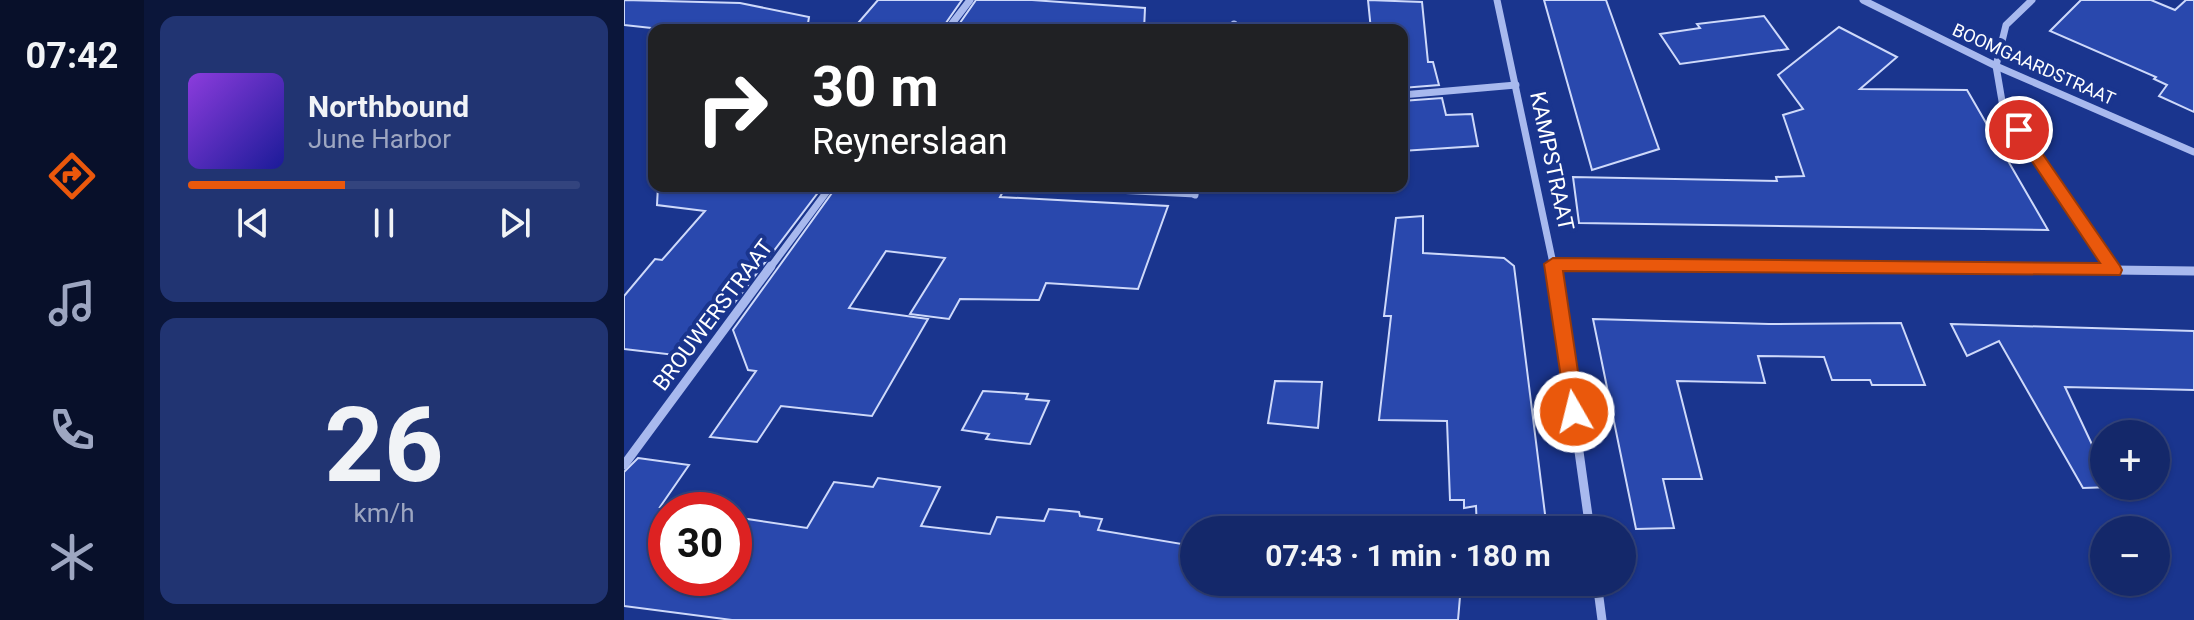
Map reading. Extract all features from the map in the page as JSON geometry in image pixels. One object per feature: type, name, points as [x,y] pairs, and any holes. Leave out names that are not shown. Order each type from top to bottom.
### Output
[{"type":"street","points":[[952,24],[970,0]]},
{"type":"street","name":"KAMPSTRAAT","points":[[1497,0],[1553,264],[1588,516]]},
{"type":"street","name":"BOOMGAARDSTRAAT","points":[[1863,0],[1996,66],[2194,152]]},
{"type":"street","points":[[2032,0],[2006,25],[1996,66],[2003,107],[2114,270]]},
{"type":"street","name":"KAMPSTRAAT","points":[[1408,94],[1516,85]]},
{"type":"street","name":"BROUWERSTRAAT","points":[[624,465],[827,192]]},
{"type":"street","points":[[1553,264],[2194,271]]},
{"type":"street","points":[[1599,596],[1602,620]]},
{"type":"building","points":[[624,0],[740,3],[809,17],[808,24],[648,24],[648,28],[624,25]]},
{"type":"building","points":[[878,0],[962,0],[945,24],[857,24]]},
{"type":"building","points":[[976,0],[1032,0],[1145,8],[1144,24],[959,24]]},
{"type":"building","points":[[1368,0],[1422,2],[1428,62],[1433,62],[1439,85],[1408,88],[1408,24],[1370,24]]},
{"type":"building","points":[[1544,0],[1606,0],[1659,149],[1592,170]]},
{"type":"building","points":[[2081,0],[2151,0],[2175,10],[2186,0],[2194,0],[2194,112],[2159,96],[2167,85],[2154,79],[2156,77],[2050,31]]},
{"type":"building","points":[[1764,16],[1788,49],[1680,64],[1660,34],[1700,28],[1697,24]]},
{"type":"building","points":[[1839,27],[1897,57],[1860,89],[1967,90],[2048,230],[1579,223],[1573,177],[1777,181],[1776,177],[1804,176],[1783,115],[1803,109],[1778,75]]},
{"type":"building","points":[[1442,98],[1446,115],[1472,114],[1478,146],[1408,151],[1408,101]]},
{"type":"building","points":[[658,192],[818,192],[726,314],[720,298],[675,355],[624,349],[624,296],[655,259],[662,260],[705,211],[657,205]]},
{"type":"building","points":[[833,192],[1003,192],[1000,197],[1168,206],[1138,289],[1046,283],[1039,300],[960,299],[949,319],[910,314],[945,258],[886,251],[849,308],[928,319],[872,416],[781,406],[757,442],[710,437],[756,371],[748,370],[733,330]]},
{"type":"building","points":[[1423,216],[1423,253],[1504,258],[1514,266],[1545,516],[1476,516],[1476,506],[1464,508],[1464,500],[1450,500],[1447,421],[1379,420],[1391,316],[1384,316],[1396,218]]},
{"type":"building","points":[[1593,319],[1769,324],[1901,323],[1925,385],[1872,385],[1870,380],[1832,380],[1824,357],[1758,356],[1765,383],[1677,381],[1702,479],[1663,479],[1674,528],[1636,529],[1636,516],[1633,516]]},
{"type":"building","points":[[1951,324],[2194,331],[2194,390],[2065,387],[2090,440],[2090,488],[2083,488],[1999,341],[1967,356]]},
{"type":"building","points":[[1275,381],[1322,382],[1318,428],[1268,423]]},
{"type":"building","points":[[983,391],[1028,394],[1026,399],[1049,401],[1030,444],[986,439],[989,434],[962,430]]},
{"type":"building","points":[[638,458],[689,465],[670,492],[648,492],[648,596],[752,596],[752,520],[807,528],[834,482],[873,487],[878,478],[940,487],[921,526],[990,534],[997,517],[1044,521],[1049,509],[1079,512],[1080,516],[1102,519],[1098,530],[1180,544],[1180,596],[1460,596],[1458,620],[732,620],[624,606],[624,472]]},
{"type":"route","points":[[1574,412],[1553,264],[2114,270],[2019,130]]}]
